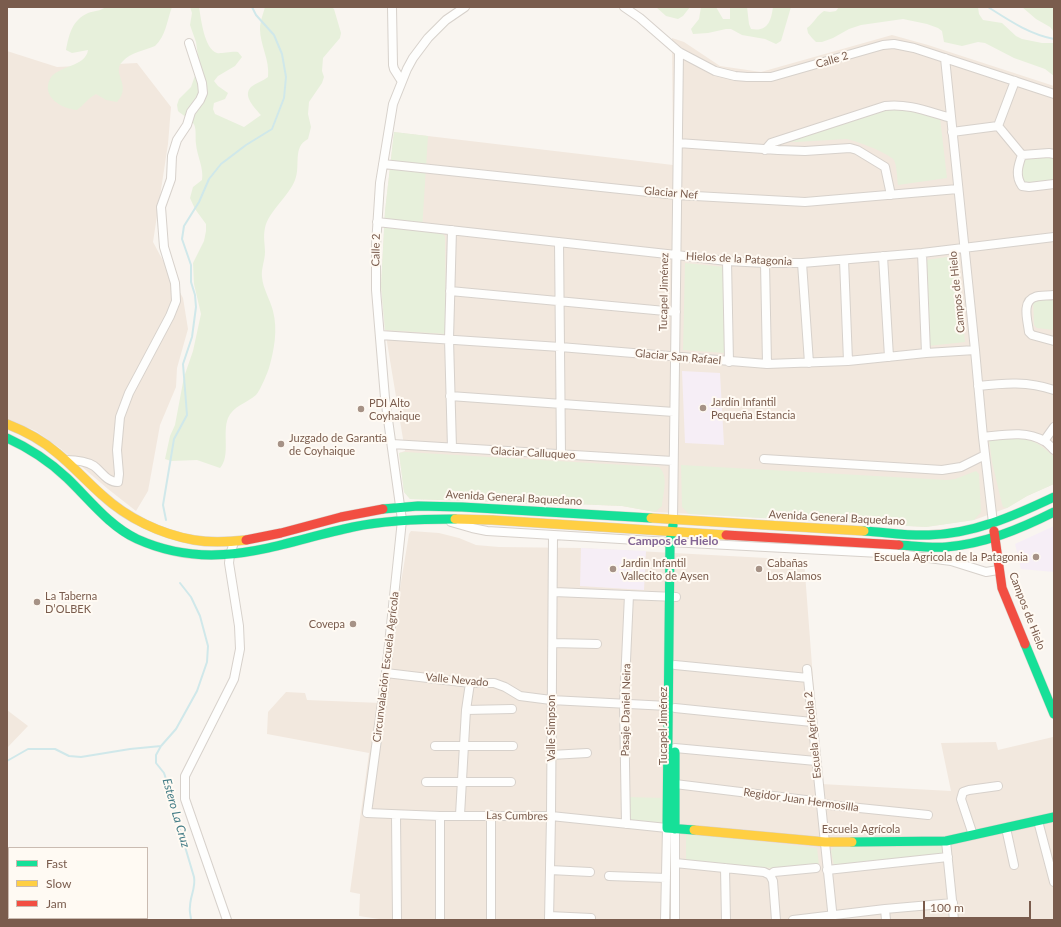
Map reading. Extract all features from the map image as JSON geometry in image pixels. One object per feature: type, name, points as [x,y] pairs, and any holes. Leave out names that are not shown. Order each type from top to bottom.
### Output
[{"type":"main road","name":"Avenida General Baquedano","points":[[7,424],[19,428],[41,440],[66,460],[116,507],[130,517],[164,534],[197,542],[218,543],[252,540],[373,510],[401,506],[462,507],[928,535],[953,532],[993,523],[1008,518],[1054,497]]},
{"type":"main road","points":[[7,438],[45,459],[103,516],[119,529],[153,545],[201,554],[230,555],[266,549],[364,525],[426,518],[492,520],[925,547],[959,545],[994,537],[1022,527],[1054,512]]},
{"type":"main road","name":"Tucapel Jiménez","points":[[671,829],[673,520]]},
{"type":"main road","name":"Campos de Hielo","points":[[993,523],[998,570],[1005,594],[1054,714]]},
{"type":"main road","name":"Tucapel Jiménez","points":[[671,829],[675,784],[675,748],[672,707],[675,665],[673,597]]},
{"type":"main road","name":"Escuela Agrícola","points":[[671,829],[825,842],[946,841],[1054,817]]},
{"type":"street","points":[[392,7],[393,65],[401,80]]},
{"type":"street","name":"Calle 2","points":[[402,520],[386,398],[376,267],[377,222],[383,164],[394,104],[401,80],[413,58],[428,38],[446,20],[466,7]]},
{"type":"street","name":"Calle 2","points":[[624,7],[640,18],[679,52],[715,71],[747,77],[771,77],[888,44],[914,48],[1054,94]]},
{"type":"street","points":[[66,460],[84,462],[94,466],[108,479],[118,482],[119,474],[117,450],[120,417],[129,393],[170,316],[176,301],[175,283],[164,247],[161,207],[171,179],[172,156],[177,140],[187,125],[191,112],[200,100],[203,93],[202,83],[189,43]]},
{"type":"street","name":"Tucapel Jiménez","points":[[673,520],[679,52]]},
{"type":"street","name":"Campos de Hielo","points":[[945,58],[993,523]]},
{"type":"street","points":[[998,126],[1015,81]]},
{"type":"street","points":[[766,150],[771,143],[885,106],[897,104],[951,118]]},
{"type":"street","points":[[952,132],[998,126]]},
{"type":"street","points":[[998,126],[1022,155]]},
{"type":"street","points":[[678,143],[766,150],[806,151],[850,148],[857,150],[885,167],[891,195]]},
{"type":"street","points":[[1022,155],[1054,154]]},
{"type":"street","points":[[1022,155],[1018,165],[1017,179],[1022,186],[1029,187],[1054,184]]},
{"type":"street","name":"Glaciar Nef","points":[[383,164],[677,195],[805,202],[958,189]]},
{"type":"street","name":"Hielos de la Patagonia","points":[[377,222],[676,256],[765,263],[844,260],[922,253],[1054,237]]},
{"type":"street","points":[[452,230],[449,339],[452,448]]},
{"type":"street","points":[[559,242],[561,455]]},
{"type":"street","points":[[922,253],[926,353]]},
{"type":"street","points":[[883,256],[889,357]]},
{"type":"street","points":[[844,260],[848,361]]},
{"type":"street","points":[[727,261],[729,362]]},
{"type":"street","points":[[802,262],[809,363]]},
{"type":"street","points":[[765,263],[767,364]]},
{"type":"street","points":[[450,291],[676,312]]},
{"type":"street","points":[[1053,338],[1032,335],[1029,332],[1026,305],[1034,297],[1054,295]]},
{"type":"street","name":"Glaciar San Rafael","points":[[380,335],[560,347],[767,364],[848,361],[926,353],[975,350]]},
{"type":"street","points":[[978,386],[999,383],[1021,383],[1043,386],[1054,390]]},
{"type":"street","points":[[450,396],[674,412]]},
{"type":"street","points":[[1044,441],[1054,427]]},
{"type":"street","points":[[983,437],[1014,434],[1031,436],[1044,441],[1054,450]]},
{"type":"street","name":"Glaciar Calluqueo","points":[[392,444],[673,461]]},
{"type":"street","points":[[764,459],[942,470],[961,468],[985,455]]},
{"type":"street","points":[[426,518],[487,531],[673,543],[899,554],[951,561],[986,572],[998,570]]},
{"type":"street","name":"Circunvalación Escuela Agrícola","points":[[367,813],[386,673],[402,520]]},
{"type":"street","name":"Valle Simpson","points":[[549,918],[551,700],[554,592],[553,535]]},
{"type":"street","points":[[227,920],[185,799],[185,776],[234,679],[240,649],[239,626],[229,563],[234,542]]},
{"type":"street","points":[[554,592],[673,597]]},
{"type":"street","name":"Pasaje Daniel Neira","points":[[626,824],[624,704],[628,595]]},
{"type":"street","points":[[553,643],[597,644]]},
{"type":"street","points":[[675,665],[808,678]]},
{"type":"street","name":"Escuela Agrícola 2","points":[[807,669],[833,918]]},
{"type":"street","name":"Valle Nevado","points":[[386,673],[499,684],[520,696],[551,700],[672,707],[812,722]]},
{"type":"street","points":[[460,815],[466,710],[470,682]]},
{"type":"street","points":[[466,710],[512,709]]},
{"type":"street","points":[[435,746],[513,746]]},
{"type":"street","points":[[675,748],[816,761]]},
{"type":"street","points":[[551,754],[587,753]]},
{"type":"street","points":[[426,782],[511,782]]},
{"type":"street","name":"Regidor Juan Hermosilla","points":[[675,784],[814,801],[820,803],[928,815]]},
{"type":"street","points":[[973,836],[961,799],[963,792],[998,786]]},
{"type":"street","name":"Las Cumbres","points":[[367,813],[440,816],[551,816],[671,829]]},
{"type":"street","points":[[396,815],[397,920]]},
{"type":"street","points":[[491,815],[491,920]]},
{"type":"street","points":[[440,816],[440,920]]},
{"type":"street","points":[[1038,821],[1054,882]]},
{"type":"street","points":[[1006,828],[1014,865]]},
{"type":"street","name":"Tucapel Jiménez","points":[[671,829],[675,863],[675,920]]},
{"type":"street","name":"Tucapel Jiménez","points":[[666,920],[666,878],[671,829]]},
{"type":"street","points":[[946,841],[954,920]]},
{"type":"street","points":[[828,870],[948,857]]},
{"type":"street","points":[[675,863],[764,872],[770,875],[773,881],[776,920]]},
{"type":"street","points":[[725,868],[726,920]]},
{"type":"street","points":[[770,875],[774,872],[816,868]]},
{"type":"street","points":[[550,870],[590,872]]},
{"type":"street","points":[[609,876],[666,878]]},
{"type":"street","points":[[793,920],[833,918],[885,909],[953,903]]},
{"type":"street","points":[[885,909],[886,920]]},
{"type":"street","points":[[549,918],[591,918]]},
{"type":"shaded area","points":[[892,35],[928,45],[1054,86],[1054,484],[1027,496],[1007,508],[974,520],[926,527],[655,512],[622,506],[574,504],[558,506],[502,502],[410,499],[404,492],[399,453],[405,451],[385,330],[381,286],[385,211],[394,132],[673,165],[672,38],[684,42],[720,66],[761,72]]},
{"type":"shaded area","points":[[7,51],[57,67],[137,63],[171,107],[168,144],[153,242],[183,298],[188,329],[177,368],[176,387],[160,425],[148,491],[136,511],[61,449],[36,431],[7,419]]},
{"type":"shaded area","name":"Jardín Infantil Pequeña Estancia","points":[[682,371],[720,373],[724,445],[685,443]]},
{"type":"shaded area","name":"Escuela Agricola de la Patagonia","points":[[1054,526],[1054,572],[1021,569],[1015,544]]},
{"type":"shaded area","points":[[411,531],[439,533],[459,538],[476,545],[499,547],[581,548],[804,560],[821,784],[951,791],[941,743],[996,742],[998,750],[1053,737],[1054,920],[386,920],[359,916],[360,894],[350,892],[369,753],[267,734],[268,712],[286,692],[305,693],[307,700],[381,703],[409,534]]},
{"type":"shaded area","name":"Jardin Infantil Vallecito de Aysen","points":[[581,548],[646,551],[644,590],[580,586]]},
{"type":"shaded area","points":[[7,710],[28,726],[7,748]]},
{"type":"green space","points":[[106,7],[172,7],[164,33],[159,42],[155,46],[126,58],[120,66],[119,70],[123,90],[117,102],[106,100],[96,94],[77,110],[65,107],[54,101],[48,91],[50,79],[58,71],[77,63],[86,56],[88,50],[72,53],[66,50],[72,28],[83,16]]},
{"type":"green space","points":[[190,7],[199,7],[206,40],[213,50],[217,53],[238,52],[242,57],[235,66],[218,76],[214,81],[228,93],[225,99],[214,103],[213,109],[215,114],[244,127],[261,115],[250,102],[248,94],[249,90],[251,87],[268,77],[268,65],[260,35],[261,21],[265,7],[331,7],[334,9],[341,33],[340,38],[323,58],[322,71],[324,77],[322,83],[309,102],[308,114],[311,127],[308,139],[303,142],[298,152],[297,175],[292,186],[270,216],[265,228],[265,255],[262,277],[274,318],[274,347],[269,368],[258,393],[233,410],[228,418],[226,424],[226,451],[220,468],[197,460],[171,461],[165,459],[170,436],[175,425],[184,377],[193,351],[201,314],[194,284],[193,263],[204,241],[206,231],[206,224],[195,209],[190,198],[193,187],[202,180],[195,127],[191,121],[178,111],[177,105],[179,99],[191,87],[199,64],[196,42],[190,25],[192,13]]},
{"type":"green space","points":[[656,7],[690,7],[683,16],[678,19],[666,16]]},
{"type":"green space","points":[[701,7],[716,7],[723,19],[730,19],[730,7],[747,7],[751,29],[761,29],[770,21],[773,7],[791,7],[781,41],[776,44],[765,39],[742,35],[731,29],[693,34],[691,29],[699,19]]},
{"type":"green space","points":[[839,7],[978,7],[979,14],[983,20],[1002,23],[1016,36],[1022,39],[1042,43],[1054,43],[1054,76],[1045,69],[1014,58],[985,43],[978,42],[962,46],[944,42],[942,31],[938,28],[903,19],[861,25],[849,29],[833,38],[822,42],[816,42],[808,33],[807,28],[824,11],[836,11]]},
{"type":"green space","points":[[1022,7],[1054,7],[1054,32],[1050,27],[1036,19]]},
{"type":"green space","points":[[892,106],[940,118],[947,178],[898,185],[894,160],[891,157],[864,144],[846,139],[796,142],[785,141]]},
{"type":"green space","points":[[394,132],[428,136],[422,230],[442,232],[445,237],[446,334],[385,330],[381,286],[385,211]]},
{"type":"green space","points":[[1023,157],[1054,157],[1054,182],[1024,184],[1020,165]]},
{"type":"green space","points":[[954,256],[957,263],[965,342],[928,346],[926,260]]},
{"type":"green space","points":[[685,263],[724,267],[725,353],[683,350]]},
{"type":"green space","points":[[1054,296],[1054,330],[1037,328],[1034,325],[1033,299]]},
{"type":"green space","points":[[999,436],[1016,437],[1029,440],[1041,446],[1054,457],[1054,484],[1027,496],[1007,508],[1003,507],[992,462],[989,439]]},
{"type":"green space","points":[[405,452],[659,467],[665,480],[662,506],[655,512],[622,506],[574,504],[558,506],[502,502],[410,499],[404,492],[399,453]]},
{"type":"green space","points":[[681,465],[947,480],[955,479],[976,471],[979,474],[981,512],[974,520],[926,527],[689,514],[682,507]]},
{"type":"green space","points":[[626,797],[665,798],[664,825],[627,823]]},
{"type":"green space","points":[[686,833],[817,848],[819,865],[783,869],[686,861]]},
{"type":"green space","points":[[942,846],[942,854],[834,866],[831,851],[834,847]]},
{"type":"waterway","name":"Estero La Cruz","points":[[166,520],[163,505],[174,439],[187,415],[183,364],[192,337],[196,307],[195,295],[191,282],[191,265],[182,239],[184,226],[199,202],[209,179],[221,164],[246,145],[272,129],[284,98],[286,77],[282,54],[274,35],[256,15],[252,7]]},
{"type":"waterway","points":[[988,7],[1012,22],[1036,34],[1054,39]]},
{"type":"waterway","name":"Estero La Cruz","points":[[180,583],[191,597],[200,616],[208,646],[207,662],[197,691],[176,729],[161,746],[156,755],[156,763],[164,773],[194,877],[190,909],[191,920]]},
{"type":"waterway","points":[[7,761],[28,749],[55,749],[69,756],[81,757],[130,749],[161,746]]},
{"type":"traffic: fast","points":[[7,438],[23,446],[53,466],[67,478],[108,520],[127,534],[166,549],[193,554],[220,555],[246,552],[353,527],[378,523],[404,520],[455,519]]},
{"type":"traffic: fast","points":[[864,531],[921,535],[945,534],[977,528],[993,523],[1054,497]]},
{"type":"traffic: fast","points":[[383,509],[418,506],[462,507],[651,518]]},
{"type":"traffic: fast","points":[[899,545],[946,547],[974,543],[1015,530],[1054,512]]},
{"type":"traffic: fast","points":[[673,525],[670,542],[667,828],[694,830]]},
{"type":"traffic: fast","points":[[1025,644],[1054,714]]},
{"type":"traffic: fast","points":[[675,752],[675,829]]},
{"type":"traffic: fast","points":[[852,842],[946,841],[1054,817]]},
{"type":"traffic: slow","points":[[7,424],[27,433],[45,444],[63,458],[96,490],[112,503],[122,511],[145,524],[169,534],[194,540],[207,542],[246,540]]},
{"type":"traffic: slow","points":[[651,518],[864,531]]},
{"type":"traffic: slow","points":[[455,519],[726,535]]},
{"type":"traffic: slow","points":[[694,830],[825,842],[852,842]]},
{"type":"traffic: jam","points":[[246,540],[281,533],[341,517],[383,509]]},
{"type":"traffic: jam","points":[[994,531],[1002,588],[1025,644]]},
{"type":"traffic: jam","points":[[726,535],[899,545]]},
{"type":"place","name":"Jardín Infantil Pequeña Estancia","points":[[703,408]]},
{"type":"place","name":"PDI Alto Coyhaique","points":[[361,409]]},
{"type":"place","name":"Juzgado de Garantía de Coyhaique","points":[[281,444]]},
{"type":"place","name":"Escuela Agricola de la Patagonia","points":[[1036,557]]},
{"type":"place","name":"Jardin Infantil Vallecito de Aysen","points":[[613,569]]},
{"type":"place","name":"Cabañas Los Alamos","points":[[759,569]]},
{"type":"place","name":"La Taberna D’OLBEK","points":[[37,602]]},
{"type":"place","name":"Covepa","points":[[353,624]]},
{"type":"district","name":"Campos de Hielo","points":[[673,541]]}]
